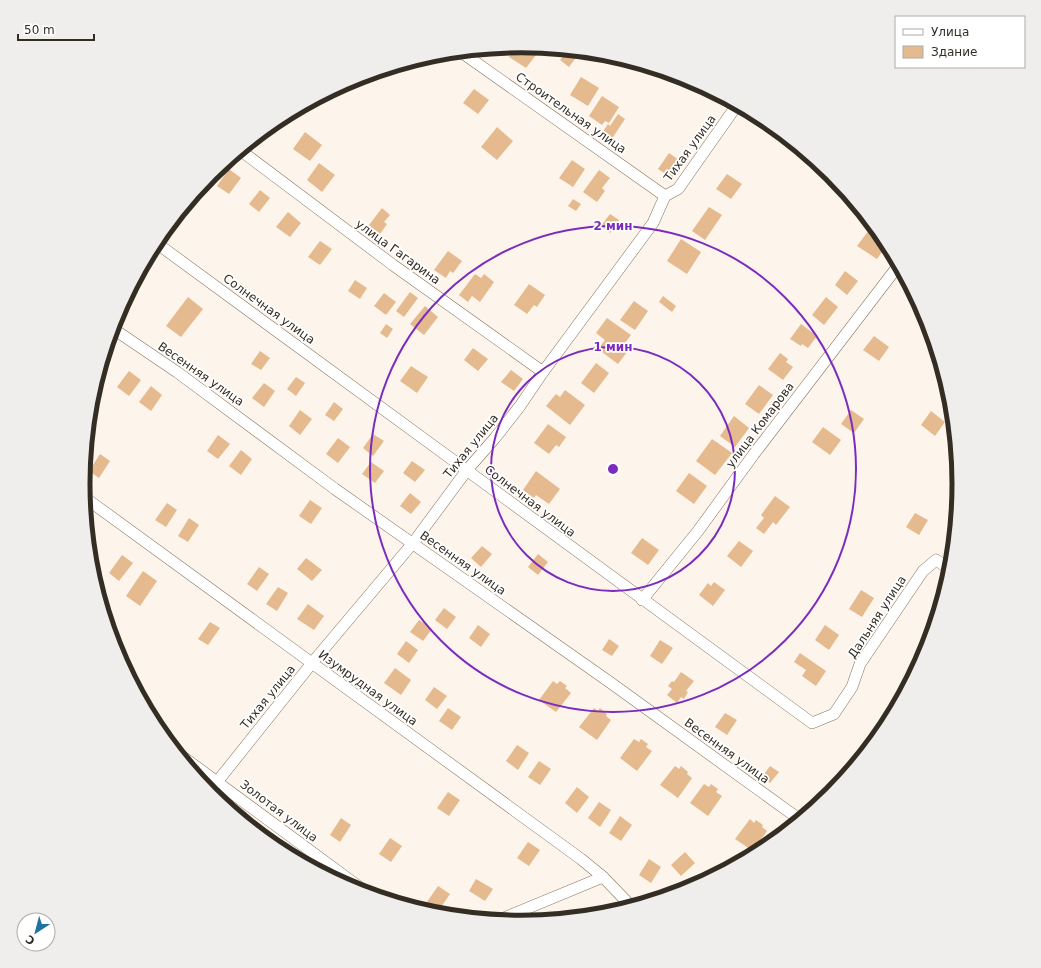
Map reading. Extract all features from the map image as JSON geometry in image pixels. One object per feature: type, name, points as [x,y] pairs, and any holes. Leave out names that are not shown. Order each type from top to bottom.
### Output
[{"type":"street","name":"Строительная улица","points":[[468,57],[665,196]]},
{"type":"street","name":"Тихая улица","points":[[213,786],[312,663],[413,543],[467,470],[520,406],[543,372],[653,223],[665,196],[678,189],[734,110]]},
{"type":"street","name":"улица Гагарина","points":[[244,153],[393,265],[478,324],[543,372]]},
{"type":"street","name":"Солнечная улица","points":[[161,246],[276,329],[642,600],[812,723]]},
{"type":"street","name":"улица Комарова","points":[[642,600],[698,531],[754,454],[895,270]]},
{"type":"street","name":"Весенняя улица","points":[[117,332],[177,372],[335,489],[611,683],[795,816]]},
{"type":"street","name":"Изумрудная улица","points":[[90,501],[581,859],[603,877],[627,901]]},
{"type":"street","name":"Дальняя улица","points":[[812,723],[834,714],[852,687],[860,664],[922,571],[936,560],[944,565]]},
{"type":"street","name":"Золотая улица","points":[[193,764],[348,879]]},
{"type":"street","points":[[512,915],[603,877]]},
{"type":"building","points":[[512,53],[537,54],[526,68],[509,57]]},
{"type":"building","points":[[563,56],[576,57],[569,67],[560,60]]},
{"type":"building","points":[[581,77],[599,88],[588,106],[570,95]]},
{"type":"building","points":[[474,89],[489,100],[478,114],[463,103]]},
{"type":"building","points":[[602,96],[619,107],[609,123],[605,121],[602,125],[589,116]]},
{"type":"building","points":[[618,114],[625,119],[611,140],[602,133],[608,124],[610,126]]},
{"type":"building","points":[[497,127],[513,141],[497,160],[481,147]]},
{"type":"building","points":[[305,132],[322,145],[310,161],[293,149]]},
{"type":"building","points":[[669,153],[683,163],[672,178],[658,169]]},
{"type":"building","points":[[572,160],[585,169],[573,187],[559,178]]},
{"type":"building","points":[[319,163],[335,175],[322,192],[307,180]]},
{"type":"building","points":[[229,169],[241,178],[229,194],[217,186]]},
{"type":"building","points":[[599,170],[610,178],[602,188],[605,191],[597,202],[583,192]]},
{"type":"building","points":[[727,174],[742,184],[731,199],[716,189]]},
{"type":"building","points":[[260,190],[270,198],[259,212],[249,204]]},
{"type":"building","points":[[573,199],[581,204],[576,211],[568,206]]},
{"type":"building","points":[[709,207],[722,215],[705,240],[692,231]]},
{"type":"building","points":[[382,208],[390,215],[384,222],[387,224],[380,234],[369,225]]},
{"type":"building","points":[[288,212],[301,223],[290,237],[276,227]]},
{"type":"building","points":[[610,214],[619,220],[610,233],[601,226]]},
{"type":"building","points":[[868,231],[883,251],[877,259],[857,246]]},
{"type":"building","points":[[681,239],[701,252],[687,274],[667,261]]},
{"type":"building","points":[[320,241],[332,249],[320,265],[308,257]]},
{"type":"building","points":[[448,251],[462,261],[453,273],[450,271],[446,278],[434,270]]},
{"type":"building","points":[[845,271],[858,281],[847,295],[835,285]]},
{"type":"building","points":[[475,274],[481,278],[484,274],[494,282],[480,302],[472,296],[468,302],[459,295]]},
{"type":"building","points":[[355,280],[367,288],[360,299],[348,291]]},
{"type":"building","points":[[529,284],[545,295],[537,307],[534,305],[527,314],[514,305]]},
{"type":"building","points":[[410,292],[418,298],[404,317],[396,311]]},
{"type":"building","points":[[384,293],[396,302],[386,315],[374,306]]},
{"type":"building","points":[[663,296],[676,306],[672,312],[659,302]]},
{"type":"building","points":[[188,297],[203,309],[181,337],[166,326]]},
{"type":"building","points":[[826,297],[838,307],[824,325],[812,315]]},
{"type":"building","points":[[634,301],[648,311],[635,330],[620,320]]},
{"type":"building","points":[[425,306],[438,317],[424,335],[410,324]]},
{"type":"building","points":[[607,318],[631,335],[621,348],[627,352],[618,364],[598,349],[605,340],[596,333]]},
{"type":"building","points":[[386,324],[393,329],[387,338],[380,333]]},
{"type":"building","points":[[801,324],[817,336],[808,348],[802,344],[801,346],[790,339]]},
{"type":"building","points":[[874,336],[889,347],[879,361],[863,350]]},
{"type":"building","points":[[473,348],[488,359],[478,371],[464,360]]},
{"type":"building","points":[[260,351],[270,358],[261,370],[251,364]]},
{"type":"building","points":[[780,353],[788,359],[786,362],[793,367],[783,380],[768,369]]},
{"type":"building","points":[[596,363],[609,373],[594,393],[581,383]]},
{"type":"building","points":[[411,366],[428,377],[417,393],[400,381]]},
{"type":"building","points":[[511,370],[523,379],[514,391],[501,382]]},
{"type":"building","points":[[129,371],[141,380],[129,396],[117,387]]},
{"type":"building","points":[[296,377],[305,383],[296,396],[287,389]]},
{"type":"building","points":[[264,383],[275,391],[264,407],[252,398]]},
{"type":"building","points":[[759,385],[773,395],[759,414],[745,404]]},
{"type":"building","points":[[151,386],[162,395],[151,411],[139,402]]},
{"type":"building","points":[[565,390],[585,405],[570,425],[546,406],[556,394],[560,397]]},
{"type":"building","points":[[334,402],[343,409],[334,421],[325,415]]},
{"type":"building","points":[[300,410],[312,419],[300,435],[289,426]]},
{"type":"building","points":[[851,410],[864,419],[854,433],[841,424]]},
{"type":"building","points":[[931,411],[945,422],[935,436],[921,425]]},
{"type":"building","points":[[734,416],[749,428],[735,447],[720,436]]},
{"type":"building","points":[[548,424],[566,437],[559,447],[556,445],[549,454],[534,443]]},
{"type":"building","points":[[823,427],[841,440],[830,455],[812,442]]},
{"type":"building","points":[[373,434],[384,441],[373,456],[363,448]]},
{"type":"building","points":[[218,435],[230,444],[218,459],[207,451]]},
{"type":"building","points":[[338,438],[350,447],[338,463],[326,454]]},
{"type":"building","points":[[712,439],[732,453],[715,475],[696,461]]},
{"type":"building","points":[[241,450],[252,459],[241,475],[229,466]]},
{"type":"building","points":[[100,454],[110,461],[99,478],[90,472]]},
{"type":"building","points":[[412,461],[425,470],[415,482],[403,473]]},
{"type":"building","points":[[371,462],[384,471],[375,483],[362,474]]},
{"type":"building","points":[[536,471],[560,489],[549,504],[536,495],[534,498],[523,490]]},
{"type":"building","points":[[689,473],[707,486],[694,504],[676,491]]},
{"type":"building","points":[[410,493],[421,502],[411,514],[400,506]]},
{"type":"building","points":[[775,496],[790,507],[776,525],[773,522],[764,534],[756,528],[764,518],[761,515]]},
{"type":"building","points":[[310,500],[322,508],[311,524],[299,516]]},
{"type":"building","points":[[167,503],[177,510],[166,527],[155,520]]},
{"type":"building","points":[[915,513],[928,520],[919,535],[906,527]]},
{"type":"building","points":[[189,518],[199,525],[188,542],[178,536]]},
{"type":"building","points":[[642,538],[659,550],[648,565],[631,553]]},
{"type":"building","points":[[739,541],[753,551],[741,567],[727,556]]},
{"type":"building","points":[[482,546],[492,554],[481,567],[471,558]]},
{"type":"building","points":[[538,554],[548,562],[538,575],[528,567]]},
{"type":"building","points":[[122,555],[133,563],[119,581],[109,573]]},
{"type":"building","points":[[306,558],[322,570],[312,581],[297,569]]},
{"type":"building","points":[[259,567],[269,574],[257,591],[247,584]]},
{"type":"building","points":[[143,571],[157,581],[140,606],[126,596]]},
{"type":"building","points":[[714,582],[725,590],[713,606],[699,595],[708,583],[711,586]]},
{"type":"building","points":[[278,587],[288,593],[277,611],[266,604]]},
{"type":"building","points":[[861,590],[874,598],[862,617],[849,609]]},
{"type":"building","points":[[308,604],[324,616],[314,630],[297,619]]},
{"type":"building","points":[[444,608],[456,617],[447,629],[435,620]]},
{"type":"building","points":[[419,620],[432,629],[423,641],[410,632]]},
{"type":"building","points":[[210,622],[220,628],[208,645],[198,639]]},
{"type":"building","points":[[478,625],[490,634],[481,647],[469,638]]},
{"type":"building","points":[[825,625],[839,635],[829,650],[815,640]]},
{"type":"building","points":[[609,639],[619,646],[612,656],[602,650]]},
{"type":"building","points":[[660,640],[673,648],[662,664],[650,656]]},
{"type":"building","points":[[406,641],[418,650],[409,663],[397,654]]},
{"type":"building","points":[[800,653],[826,671],[816,686],[802,676],[806,670],[794,662]]},
{"type":"building","points":[[395,668],[411,680],[401,695],[384,683]]},
{"type":"building","points":[[681,672],[694,681],[686,691],[688,692],[684,699],[681,697],[677,703],[667,695],[672,689],[668,686],[672,681],[674,682]]},
{"type":"building","points":[[553,681],[557,684],[560,681],[567,686],[565,688],[571,693],[556,712],[539,700]]},
{"type":"building","points":[[434,687],[447,696],[437,709],[425,700]]},
{"type":"building","points":[[448,708],[461,717],[452,730],[439,721]]},
{"type":"building","points":[[594,708],[598,711],[600,708],[611,720],[597,740],[579,727]]},
{"type":"building","points":[[725,713],[737,720],[727,735],[715,727]]},
{"type":"building","points":[[634,739],[639,742],[641,739],[648,744],[646,747],[652,751],[637,771],[620,758]]},
{"type":"building","points":[[517,745],[529,753],[518,770],[506,761]]},
{"type":"building","points":[[539,761],[551,769],[540,785],[528,777]]},
{"type":"building","points":[[675,766],[679,769],[681,766],[692,778],[678,798],[660,785]]},
{"type":"building","points":[[770,766],[779,772],[770,783],[762,777]]},
{"type":"building","points":[[704,784],[709,787],[711,784],[718,789],[716,792],[722,796],[708,816],[690,803]]},
{"type":"building","points":[[577,787],[589,797],[577,813],[565,803]]},
{"type":"building","points":[[448,792],[460,800],[449,816],[437,808]]},
{"type":"building","points":[[599,802],[611,810],[600,827],[588,818]]},
{"type":"building","points":[[620,816],[632,825],[621,841],[609,833]]},
{"type":"building","points":[[341,818],[351,825],[340,842],[330,835]]},
{"type":"building","points":[[750,819],[754,823],[756,820],[763,825],[762,827],[767,831],[759,843],[749,849],[735,839]]},
{"type":"building","points":[[390,838],[402,846],[391,862],[379,854]]},
{"type":"building","points":[[528,842],[540,850],[529,866],[517,858]]},
{"type":"building","points":[[685,852],[695,863],[681,876],[671,865]]},
{"type":"building","points":[[649,859],[661,867],[651,883],[639,875]]},
{"type":"building","points":[[476,879],[493,889],[485,901],[469,891]]},
{"type":"building","points":[[438,886],[450,894],[441,908],[434,906],[427,902]]}]
